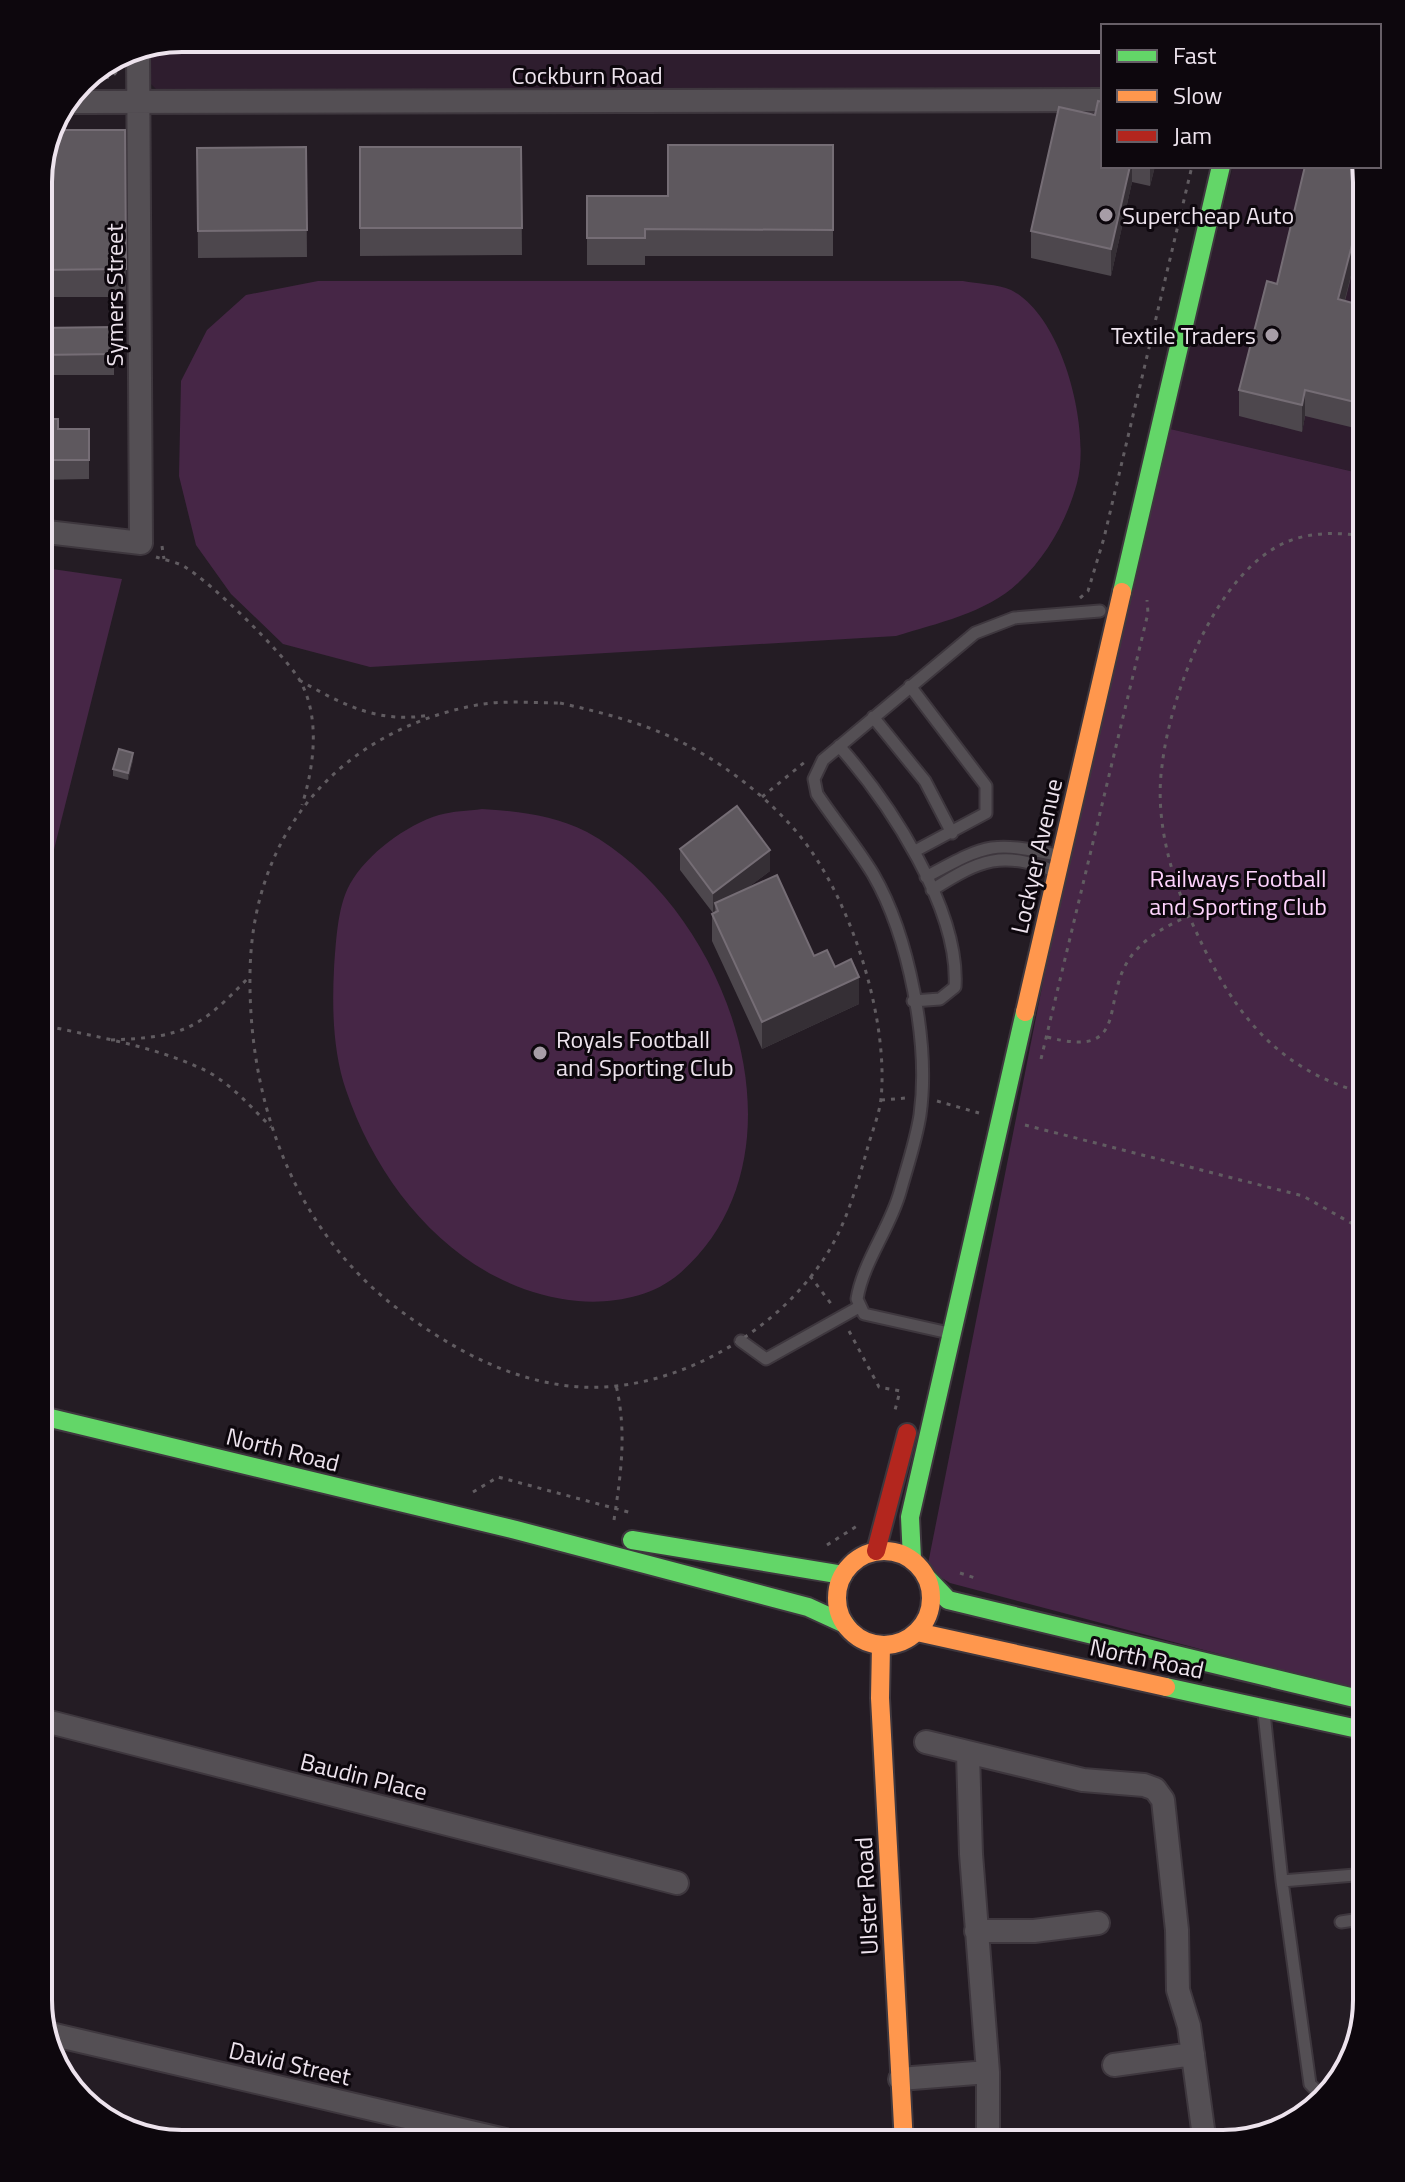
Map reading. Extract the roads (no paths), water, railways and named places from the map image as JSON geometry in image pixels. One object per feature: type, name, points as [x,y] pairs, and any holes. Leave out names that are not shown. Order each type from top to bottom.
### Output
[{"type":"main road","name":"Lockyer Avenue","points":[[1042,851],[1205,168]]},
{"type":"main road","name":"Lockyer Avenue","points":[[912,1559],[910,1517],[1221,168]]},
{"type":"main road","points":[[925,1353],[932,1320]]},
{"type":"main road","name":"North Road","points":[[52,1418],[516,1530],[808,1607],[845,1624]]},
{"type":"main road","points":[[876,1551],[901,1420]]},
{"type":"main road","name":"North Road","points":[[516,1530],[612,1537],[843,1575]]},
{"type":"main road","points":[[876,1551],[889,1551],[912,1559],[928,1579],[931,1602],[929,1613],[917,1632],[900,1642],[881,1645],[861,1639],[845,1624],[837,1599],[843,1575],[851,1564],[876,1551]]},
{"type":"main road","name":"North Road","points":[[928,1579],[948,1600],[1353,1698]]},
{"type":"main road","name":"North Road","points":[[917,1632],[1353,1728]]},
{"type":"main road","name":"Ulster Road","points":[[881,1645],[880,1698],[903,2130]]},
{"type":"street","name":"Symers Street","points":[[52,533],[141,543],[138,60]]},
{"type":"street","name":"Cockburn Road","points":[[81,102],[1101,100]]},
{"type":"street","name":"Baudin Place","points":[[52,1723],[677,1883]]},
{"type":"street","points":[[926,1742],[1083,1780],[1144,1785],[1155,1789],[1163,1800],[1177,1930],[1178,1990],[1193,2054],[1203,2130]]},
{"type":"street","points":[[968,1754],[976,1931],[988,2072],[988,2130]]},
{"type":"street","points":[[976,1931],[1034,1931],[1098,1923]]},
{"type":"street","name":"David Street","points":[[57,2035],[462,2130]]},
{"type":"street","points":[[1114,2065],[1193,2054]]},
{"type":"street","points":[[900,2079],[988,2072]]},
{"type":"lane","points":[[951,1333],[932,1320],[886,1321],[864,1314],[859,1307],[859,1290],[895,1211],[920,1116],[922,1060],[913,1001],[893,920],[882,892],[817,794],[817,769],[839,746],[975,633],[1014,618],[1100,611]]},
{"type":"lane","points":[[910,686],[986,786],[986,813],[915,851]]},
{"type":"lane","points":[[873,717],[925,781],[952,833]]},
{"type":"lane","points":[[839,746],[864,774],[915,851],[944,925],[955,987],[940,999],[913,1001]]},
{"type":"lane","points":[[926,877],[986,847],[1007,845],[1042,851],[1059,864]]},
{"type":"lane","points":[[932,890],[991,858],[1013,858],[1042,851]]},
{"type":"lane","points":[[741,1341],[766,1359],[859,1307]]},
{"type":"lane","points":[[1264,1708],[1282,1881],[1310,2084],[1316,2090]]},
{"type":"lane","points":[[1282,1881],[1353,1875]]},
{"type":"lane","points":[[1341,1922],[1353,1920]]},
{"type":"place","name":"Supercheap Auto","points":[[1106,215]]},
{"type":"place","name":"Textile Traders","points":[[1272,335]]},
{"type":"place","name":"Royals Football and Sporting Club","points":[[540,1053]]},
{"type":"park label","name":"Railways Football and Sporting Club","points":[[1238,892]]}]
